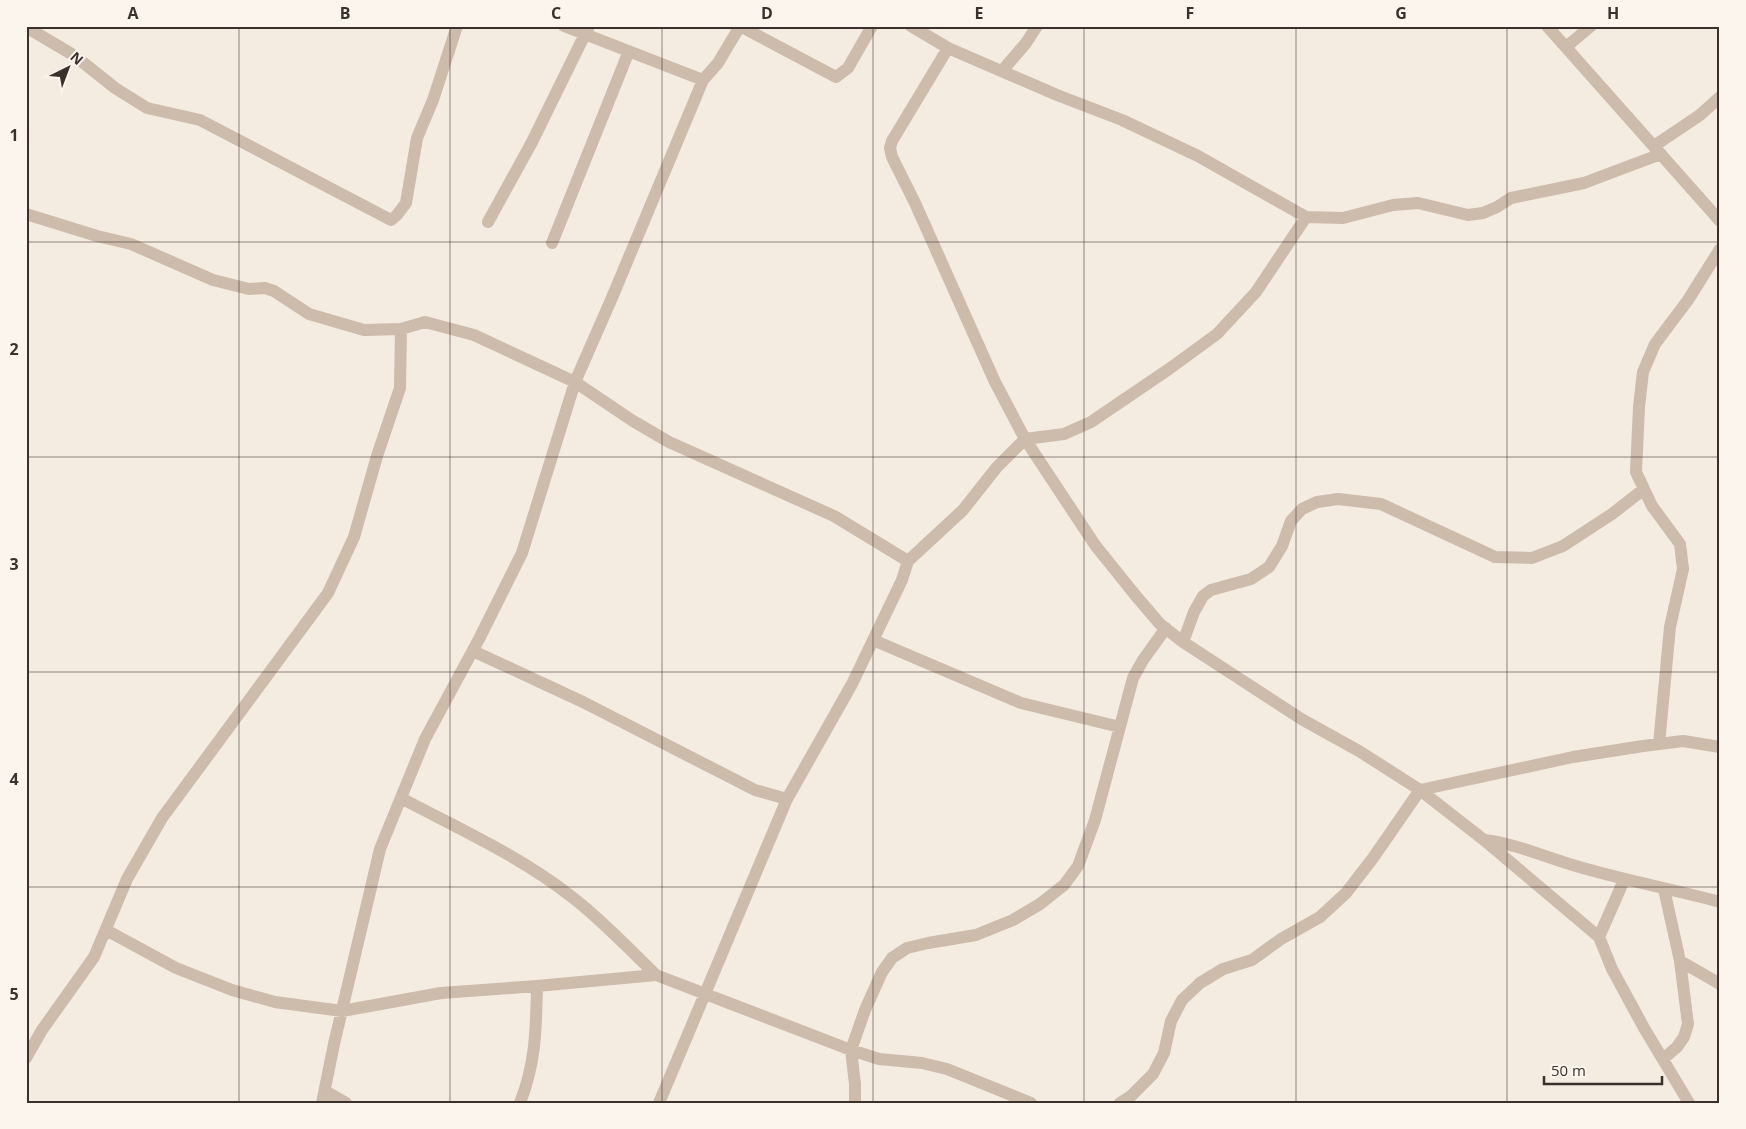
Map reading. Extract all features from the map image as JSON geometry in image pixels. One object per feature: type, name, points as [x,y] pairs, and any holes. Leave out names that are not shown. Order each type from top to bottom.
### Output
[{"type":"street","points":[[26,27],[74,56],[115,88],[147,108],[200,120],[391,220],[397,216],[406,203],[417,138],[433,100],[457,26]]},
{"type":"street","points":[[564,26],[587,30],[629,52],[703,80]]},
{"type":"street","points":[[346,1103],[323,1097],[380,849],[425,739],[473,651],[522,553],[574,382],[611,300],[703,80],[718,63],[740,26],[836,77],[848,68],[872,26]]},
{"type":"street","points":[[911,26],[948,48],[1057,95],[1122,120],[1198,156],[1306,217],[1343,218],[1393,206],[1418,203],[1468,215],[1483,213],[1511,198],[1584,183],[1658,150],[1720,98]]},
{"type":"street","points":[[1002,71],[1026,43],[1037,26]]},
{"type":"street","points":[[1547,26],[1720,221]]},
{"type":"street","points":[[1566,47],[1591,26]]},
{"type":"street","points":[[488,222],[532,142],[587,30]]},
{"type":"street","points":[[948,48],[892,141],[890,151],[916,203],[995,382],[1025,439],[1096,545],[1160,624],[1184,642],[1303,720],[1420,790],[1484,840],[1599,937],[1612,969],[1689,1103]]},
{"type":"street","points":[[552,243],[629,52]]},
{"type":"street","points":[[26,214],[97,236],[131,244],[213,280],[249,289],[265,288],[274,291],[309,314],[364,330],[401,329],[425,322],[474,335],[574,382],[633,422],[668,442],[834,516],[908,561]]},
{"type":"street","points":[[659,1103],[787,799],[852,684],[902,580],[908,561],[963,510],[997,467],[1025,439],[1064,434],[1091,422],[1217,334],[1256,292],[1306,217]]},
{"type":"street","points":[[1659,744],[1670,627],[1683,569],[1680,544],[1652,506],[1636,472],[1638,407],[1643,372],[1655,344],[1688,300],[1720,249]]},
{"type":"street","points":[[26,1058],[42,1030],[94,957],[127,879],[162,818],[328,593],[354,537],[377,456],[400,388],[401,329]]},
{"type":"street","points":[[1184,642],[1194,612],[1203,596],[1211,590],[1250,579],[1269,567],[1282,546],[1291,521],[1302,508],[1317,502],[1338,499],[1381,504],[1495,558],[1532,558],[1562,546],[1612,514],[1644,489]]},
{"type":"street","points":[[855,1103],[852,1050],[865,1010],[882,972],[892,958],[907,948],[976,935],[1013,920],[1040,904],[1064,885],[1078,866],[1095,820],[1134,678],[1143,660],[1166,628]]},
{"type":"street","points":[[873,640],[1021,703],[1120,727]]},
{"type":"street","points":[[473,651],[583,702],[756,790],[787,799]]},
{"type":"street","points":[[1120,1103],[1131,1096],[1154,1074],[1164,1054],[1171,1021],[1182,1000],[1200,983],[1223,970],[1252,960],[1281,939],[1320,917],[1346,893],[1373,858],[1420,790],[1573,757],[1659,744],[1683,741],[1720,747]]},
{"type":"street","points":[[401,798],[532,869],[573,898],[656,975],[705,992],[852,1050],[878,1058],[922,1063],[947,1069],[1031,1103]]},
{"type":"street","points":[[1484,840],[1506,843],[1573,866],[1624,880],[1720,902]]},
{"type":"street","points":[[1599,937],[1624,880]]},
{"type":"street","points":[[1663,1059],[1678,1047],[1684,1037],[1688,1024],[1680,961],[1664,889]]},
{"type":"street","points":[[106,930],[176,968],[232,990],[275,1002],[342,1011],[441,992],[537,986],[656,975]]},
{"type":"street","points":[[1680,961],[1720,984]]},
{"type":"street","points":[[520,1103],[528,1083],[536,1044],[537,986]]}]
